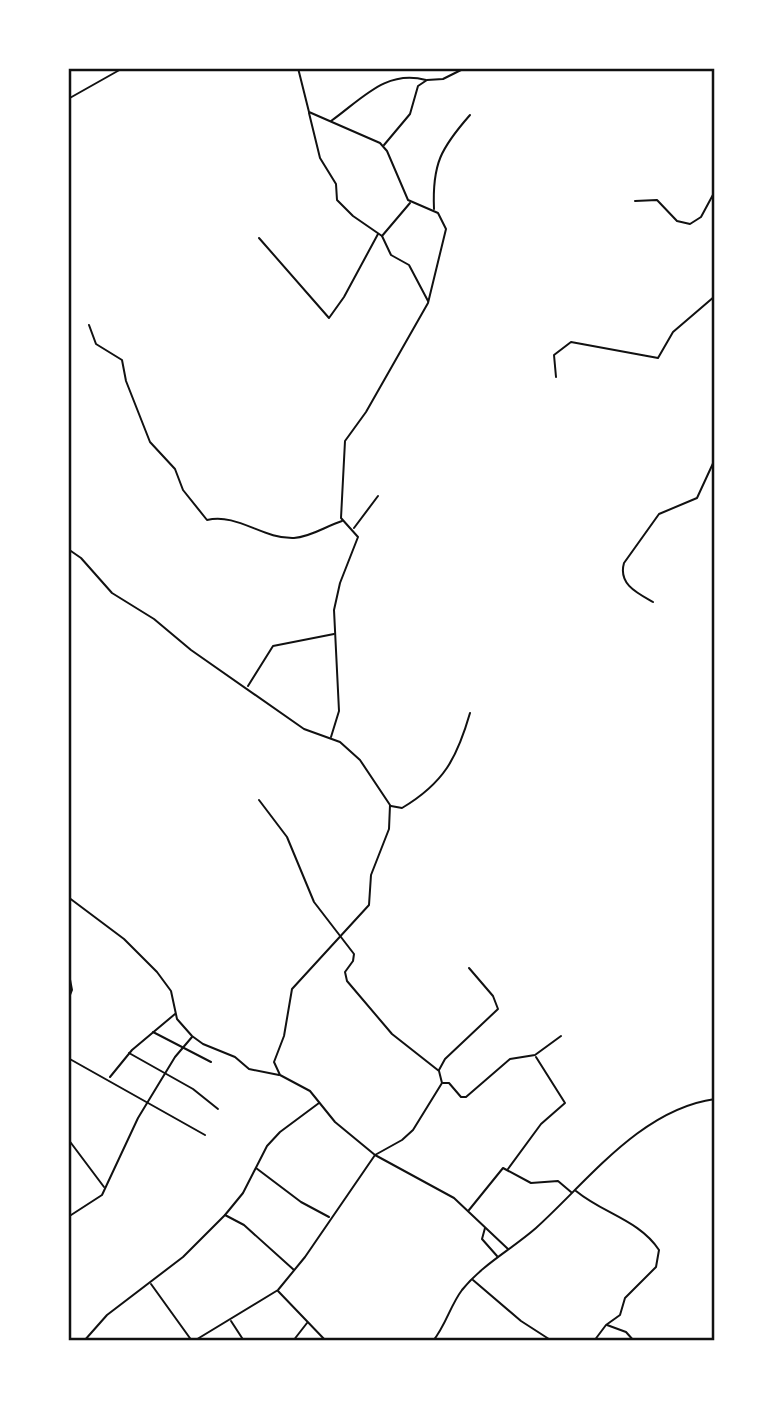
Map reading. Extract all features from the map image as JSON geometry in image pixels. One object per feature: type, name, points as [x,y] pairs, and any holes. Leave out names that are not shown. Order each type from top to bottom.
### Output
[{"type":"street","points":[[68,99],[123,68]]},
{"type":"street","points":[[298,68],[323,166],[337,184],[337,200],[353,216],[382,236],[388,252],[413,270],[428,303]]},
{"type":"street","points":[[330,122],[386,81],[406,76],[427,80],[443,79],[465,68]]},
{"type":"street","points":[[383,145],[407,119],[415,89],[427,80]]},
{"type":"street","points":[[309,112],[383,145],[410,202],[433,210],[444,222],[446,235],[428,303],[366,412],[345,441],[343,521]]},
{"type":"street","points":[[433,210],[432,178],[443,148],[470,115]]},
{"type":"street","points":[[635,201],[657,200],[677,220],[690,224],[701,216],[715,191]]},
{"type":"street","points":[[382,236],[410,202]]},
{"type":"street","points":[[259,238],[328,318],[344,297],[378,233]]},
{"type":"street","points":[[556,377],[554,355],[570,342],[658,358],[673,332],[715,296]]},
{"type":"street","points":[[89,325],[96,344],[122,360],[125,381],[150,442],[173,466],[183,490],[208,520],[231,518],[258,531],[295,538],[343,521]]},
{"type":"street","points":[[653,602],[628,585],[622,571],[624,563],[659,514],[697,498],[715,460]]},
{"type":"street","points":[[353,529],[378,496]]},
{"type":"street","points":[[331,737],[339,711],[336,594],[357,542],[353,529],[343,521]]},
{"type":"street","points":[[68,549],[81,558],[112,593],[154,619],[191,650],[310,732],[331,737],[360,760],[390,805],[389,829],[371,875],[369,905],[296,983],[290,995],[284,1036],[274,1058],[280,1075]]},
{"type":"street","points":[[68,616],[69,606]]},
{"type":"street","points":[[247,688],[273,646],[335,634]]},
{"type":"street","points":[[390,805],[402,808],[437,782],[454,759],[470,713]]},
{"type":"street","points":[[150,1283],[193,1341],[278,1290],[295,1270],[374,1155],[402,1140],[413,1130],[442,1083],[439,1071],[392,1034],[347,981],[345,972],[353,961],[354,954],[314,902],[287,837],[259,800]]},
{"type":"street","points":[[68,897],[124,939],[157,972],[171,991],[179,1023],[192,1036],[203,1044],[235,1057],[249,1069],[280,1075],[303,1086],[335,1122],[374,1155],[454,1198],[508,1249]]},
{"type":"street","points":[[439,1071],[445,1059],[498,1009],[493,996],[468,968]]},
{"type":"street","points":[[68,969],[72,990],[68,1000]]},
{"type":"street","points":[[109,1078],[129,1053],[175,1014]]},
{"type":"street","points":[[152,1031],[211,1062]]},
{"type":"street","points":[[68,1217],[101,1196],[149,1101],[165,1073],[192,1036]]},
{"type":"street","points":[[442,1083],[449,1083],[461,1097],[466,1097],[510,1059],[535,1055],[561,1036]]},
{"type":"street","points":[[129,1053],[165,1073],[218,1109]]},
{"type":"street","points":[[508,1169],[541,1124],[565,1103],[535,1055]]},
{"type":"street","points":[[68,1058],[109,1078],[205,1135]]},
{"type":"street","points":[[433,1341],[450,1309],[472,1280],[646,1127],[685,1104],[715,1099]]},
{"type":"street","points":[[84,1341],[107,1315],[183,1257],[225,1215],[243,1193],[267,1146],[280,1132],[320,1102]]},
{"type":"street","points":[[68,1139],[105,1188]]},
{"type":"street","points":[[256,1167],[323,1216],[330,1217]]},
{"type":"street","points":[[469,1211],[500,1170],[508,1169],[531,1183],[558,1181],[599,1209],[639,1226],[659,1250],[656,1267],[625,1298],[618,1317],[606,1325],[594,1341]]},
{"type":"street","points":[[225,1215],[244,1225],[295,1270]]},
{"type":"street","points":[[323,1216],[325,1224]]},
{"type":"street","points":[[485,1227],[482,1239],[497,1256]]},
{"type":"street","points":[[472,1280],[521,1321],[552,1341]]},
{"type":"street","points":[[278,1290],[326,1341]]},
{"type":"street","points":[[231,1320],[244,1341]]},
{"type":"street","points":[[293,1341],[308,1322]]},
{"type":"street","points":[[606,1325],[626,1332],[634,1341]]}]
